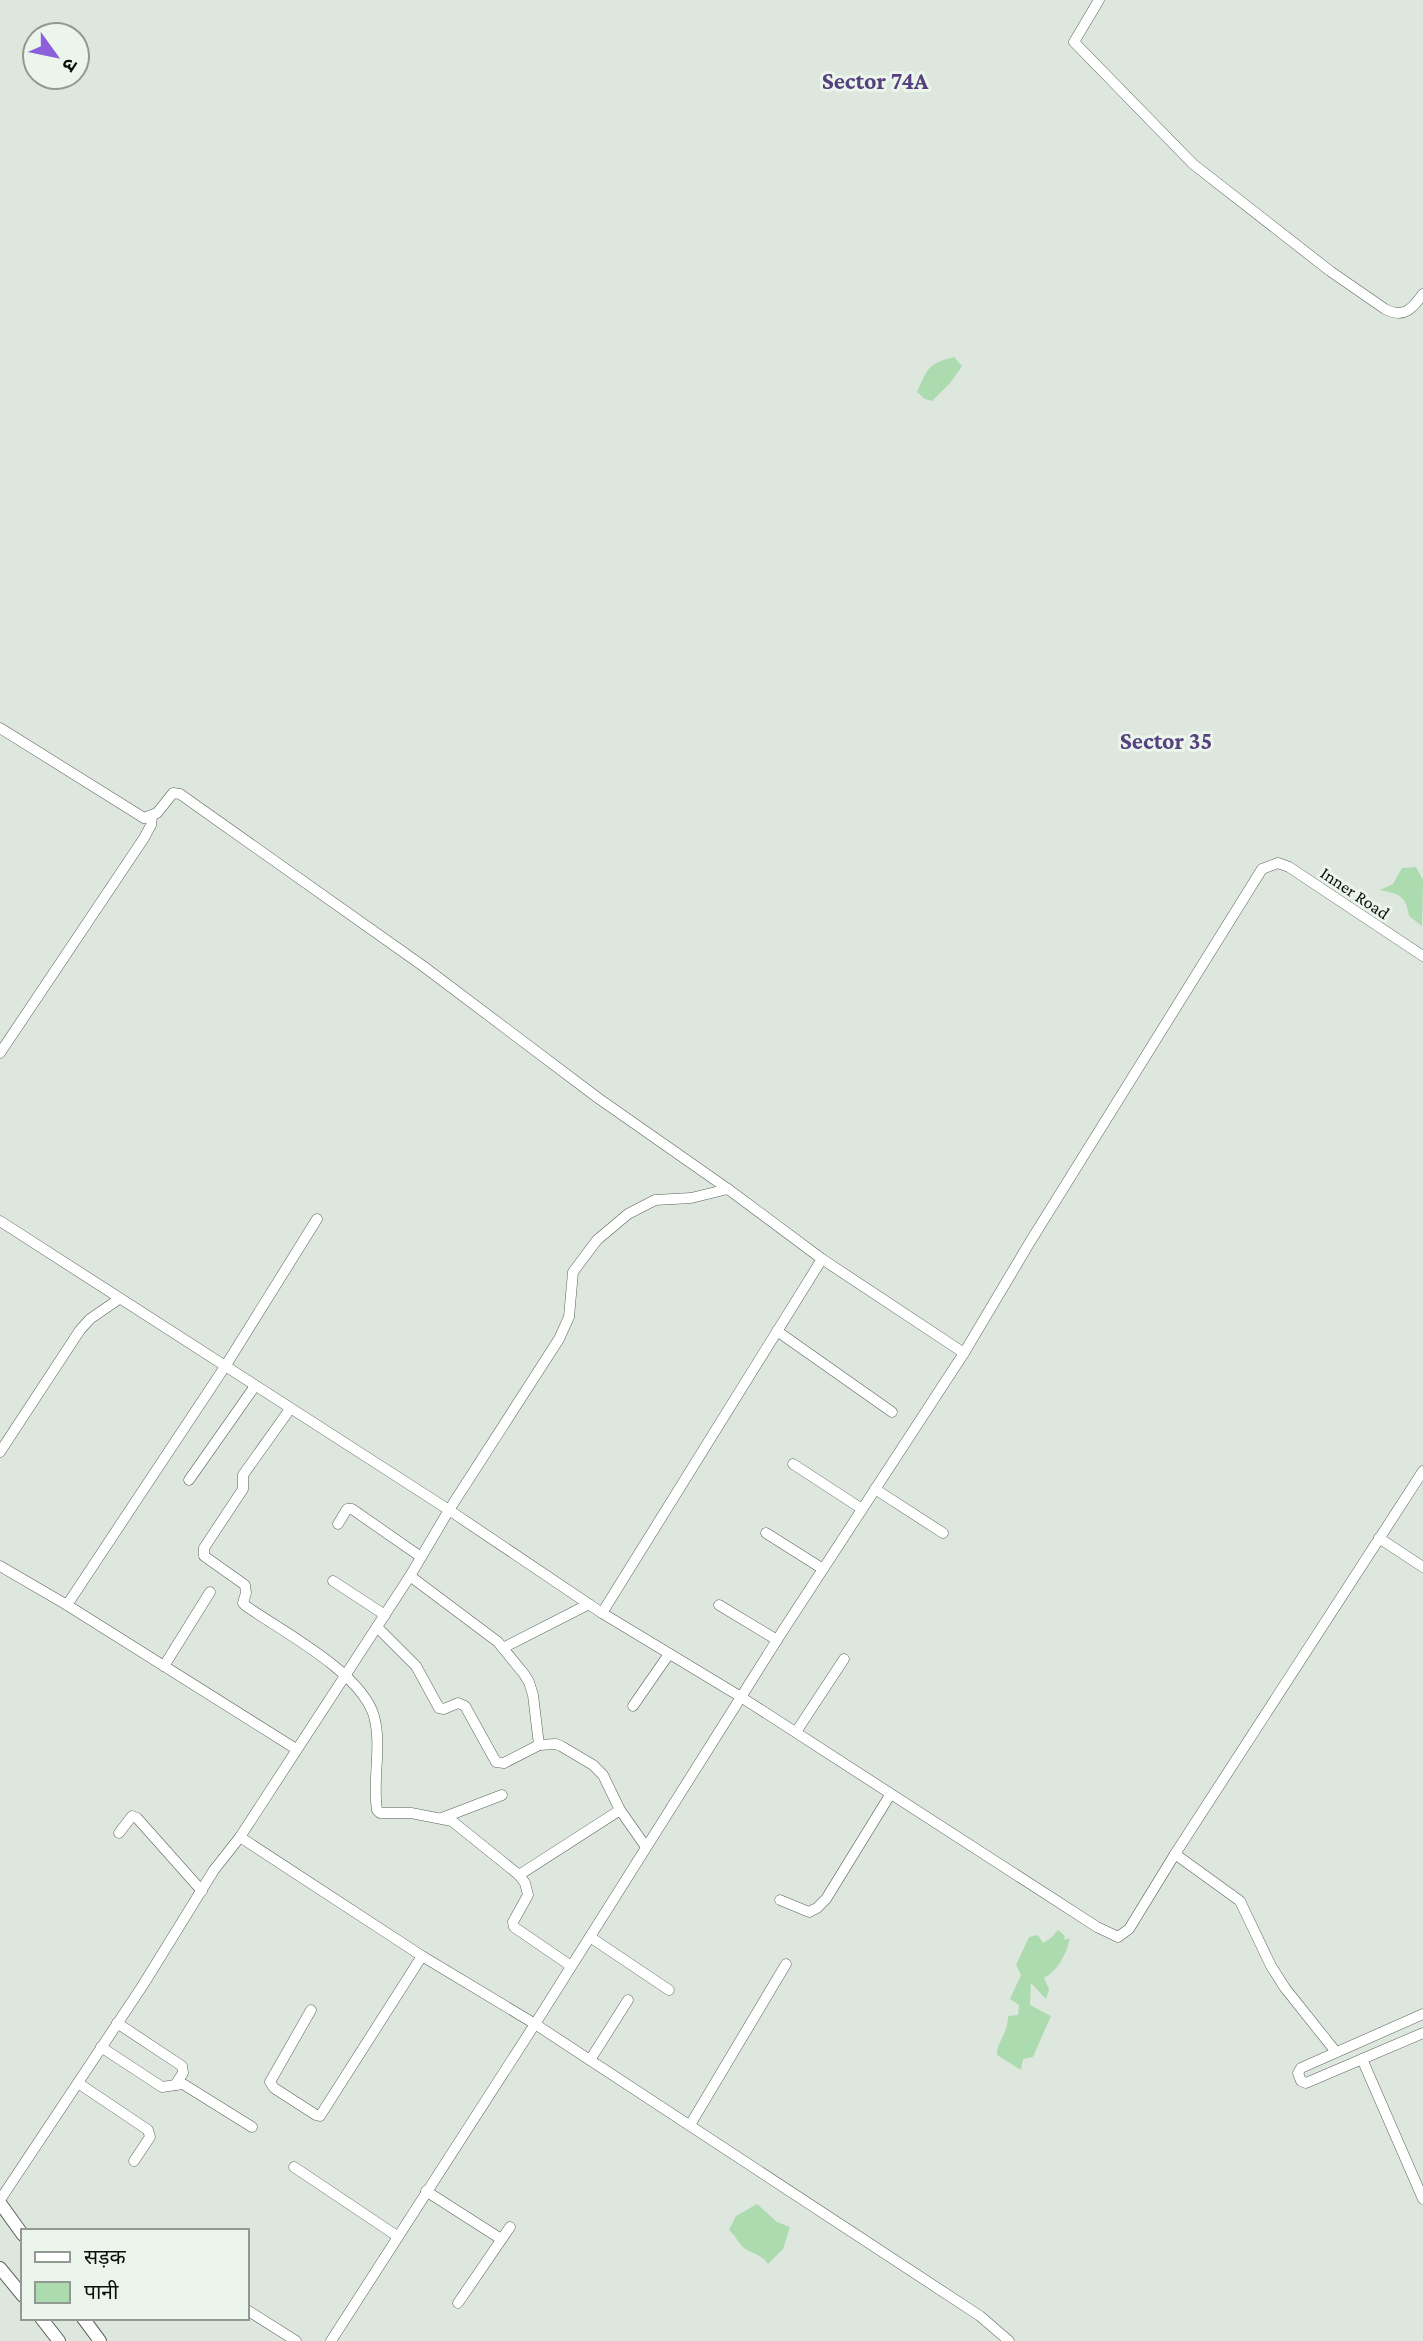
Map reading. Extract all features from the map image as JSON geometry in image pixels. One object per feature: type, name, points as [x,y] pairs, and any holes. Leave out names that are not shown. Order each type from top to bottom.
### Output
[{"type":"street","points":[[1099,0],[1074,42],[1193,164],[1330,271],[1385,309],[1394,313],[1406,313],[1423,294]]},
{"type":"street","points":[[0,728],[137,815],[146,818],[152,816],[169,796],[173,793],[180,794],[423,966],[598,1098],[728,1189],[821,1259],[964,1353],[777,1640],[331,2341]]},
{"type":"street","points":[[0,1053],[144,838],[151,825],[152,816]]},
{"type":"street","name":"Inner Road","points":[[964,1353],[1262,869],[1278,863],[1289,867],[1351,911],[1423,956]]},
{"type":"street","points":[[21,2232],[0,2202],[385,1615],[559,1339],[569,1317],[573,1272],[592,1246],[628,1214],[654,1200],[691,1198],[728,1189]]},
{"type":"street","points":[[67,1605],[226,1365],[317,1219]]},
{"type":"street","points":[[0,1221],[449,1510],[602,1613],[741,1697],[1097,1927],[1118,1937],[1129,1929],[1423,1471]]},
{"type":"street","points":[[602,1613],[821,1259]]},
{"type":"street","points":[[0,1452],[80,1330],[118,1299]]},
{"type":"street","points":[[777,1331],[891,1412]]},
{"type":"street","points":[[188,1480],[255,1386]]},
{"type":"street","points":[[290,1409],[243,1475],[243,1489],[204,1548],[204,1556],[245,1585],[243,1603],[246,1606],[346,1674],[373,1713],[377,1810],[380,1813],[411,1813],[452,1822],[519,1875],[525,1883],[528,1895],[513,1922],[514,1927],[571,1966]]},
{"type":"street","points":[[793,1464],[862,1509]]},
{"type":"street","points":[[875,1489],[943,1533]]},
{"type":"street","points":[[338,1524],[347,1509],[352,1509],[421,1557]]},
{"type":"street","points":[[766,1533],[823,1569]]},
{"type":"street","points":[[1379,1538],[1423,1567]]},
{"type":"street","points":[[0,1566],[296,1749]]},
{"type":"street","points":[[410,1576],[471,1620],[503,1648],[529,1682],[540,1745]]},
{"type":"street","points":[[333,1581],[385,1615]]},
{"type":"street","points":[[164,1666],[209,1592]]},
{"type":"street","points":[[503,1648],[589,1604]]},
{"type":"street","points":[[719,1605],[777,1640]]},
{"type":"street","points":[[377,1627],[416,1666],[439,1708],[444,1709],[458,1703],[465,1706],[496,1762],[504,1763],[540,1745],[556,1744],[593,1765],[603,1775],[620,1810],[646,1847]]},
{"type":"street","points":[[633,1706],[669,1654]]},
{"type":"street","points":[[796,1732],[844,1659]]},
{"type":"street","points":[[442,1818],[502,1795]]},
{"type":"street","points":[[780,1900],[808,1912],[817,1908],[890,1795]]},
{"type":"street","points":[[519,1875],[620,1810]]},
{"type":"street","points":[[119,1833],[128,1819],[132,1816],[137,1818],[202,1891]]},
{"type":"street","points":[[240,1837],[422,1956],[535,2024],[690,2125],[980,2316],[1009,2341]]},
{"type":"street","points":[[1175,1854],[1240,1902],[1247,1911],[1270,1966],[1284,1988],[1336,2052]]},
{"type":"street","points":[[590,1937],[669,1990]]},
{"type":"street","points":[[311,2010],[270,2082],[274,2088],[320,2116],[422,1956]]},
{"type":"street","points":[[690,2125],[786,1964]]},
{"type":"street","points":[[590,2060],[628,2000]]},
{"type":"street","points":[[1423,2014],[1301,2068],[1298,2073],[1301,2081],[1306,2083],[1423,2033]]},
{"type":"street","points":[[117,2024],[179,2064],[183,2073],[175,2085]]},
{"type":"street","points":[[102,2047],[162,2087],[183,2084],[252,2127]]},
{"type":"street","points":[[1362,2059],[1423,2199]]},
{"type":"street","points":[[78,2083],[148,2130],[150,2137],[134,2161]]},
{"type":"street","points":[[294,2167],[397,2236]]},
{"type":"street","points":[[426,2191],[501,2239]]},
{"type":"street","points":[[458,2303],[510,2227]]},
{"type":"street","points":[[0,2268],[21,2294]]},
{"type":"street","points":[[248,2311],[296,2341]]},
{"type":"street","points":[[43,2320],[59,2341]]},
{"type":"street","points":[[84,2320],[100,2341]]},
{"type":"water","points":[[954,357],[962,366],[951,382],[932,401],[925,399],[917,392],[926,372],[938,362]]},
{"type":"water","points":[[1416,867],[1423,880],[1422,926],[1409,916],[1401,897],[1380,890],[1393,884],[1402,868]]},
{"type":"water","points":[[1058,1930],[1065,1936],[1064,1940],[1070,1938],[1061,1961],[1054,1971],[1044,1978],[1049,1989],[1046,1999],[1031,1983],[1030,2005],[1051,2016],[1033,2057],[1023,2059],[1021,2070],[997,2055],[1008,2016],[1018,2015],[1019,2005],[1010,1999],[1021,1975],[1016,1965],[1029,1937],[1038,1935],[1043,1943]]},
{"type":"water","points":[[757,2204],[777,2222],[790,2227],[783,2249],[768,2264],[744,2248],[729,2230],[736,2216]]},
{"type":"district","name":"Sector 74A","points":[[875,80]]},
{"type":"district","name":"Sector 35","points":[[1166,740]]}]
